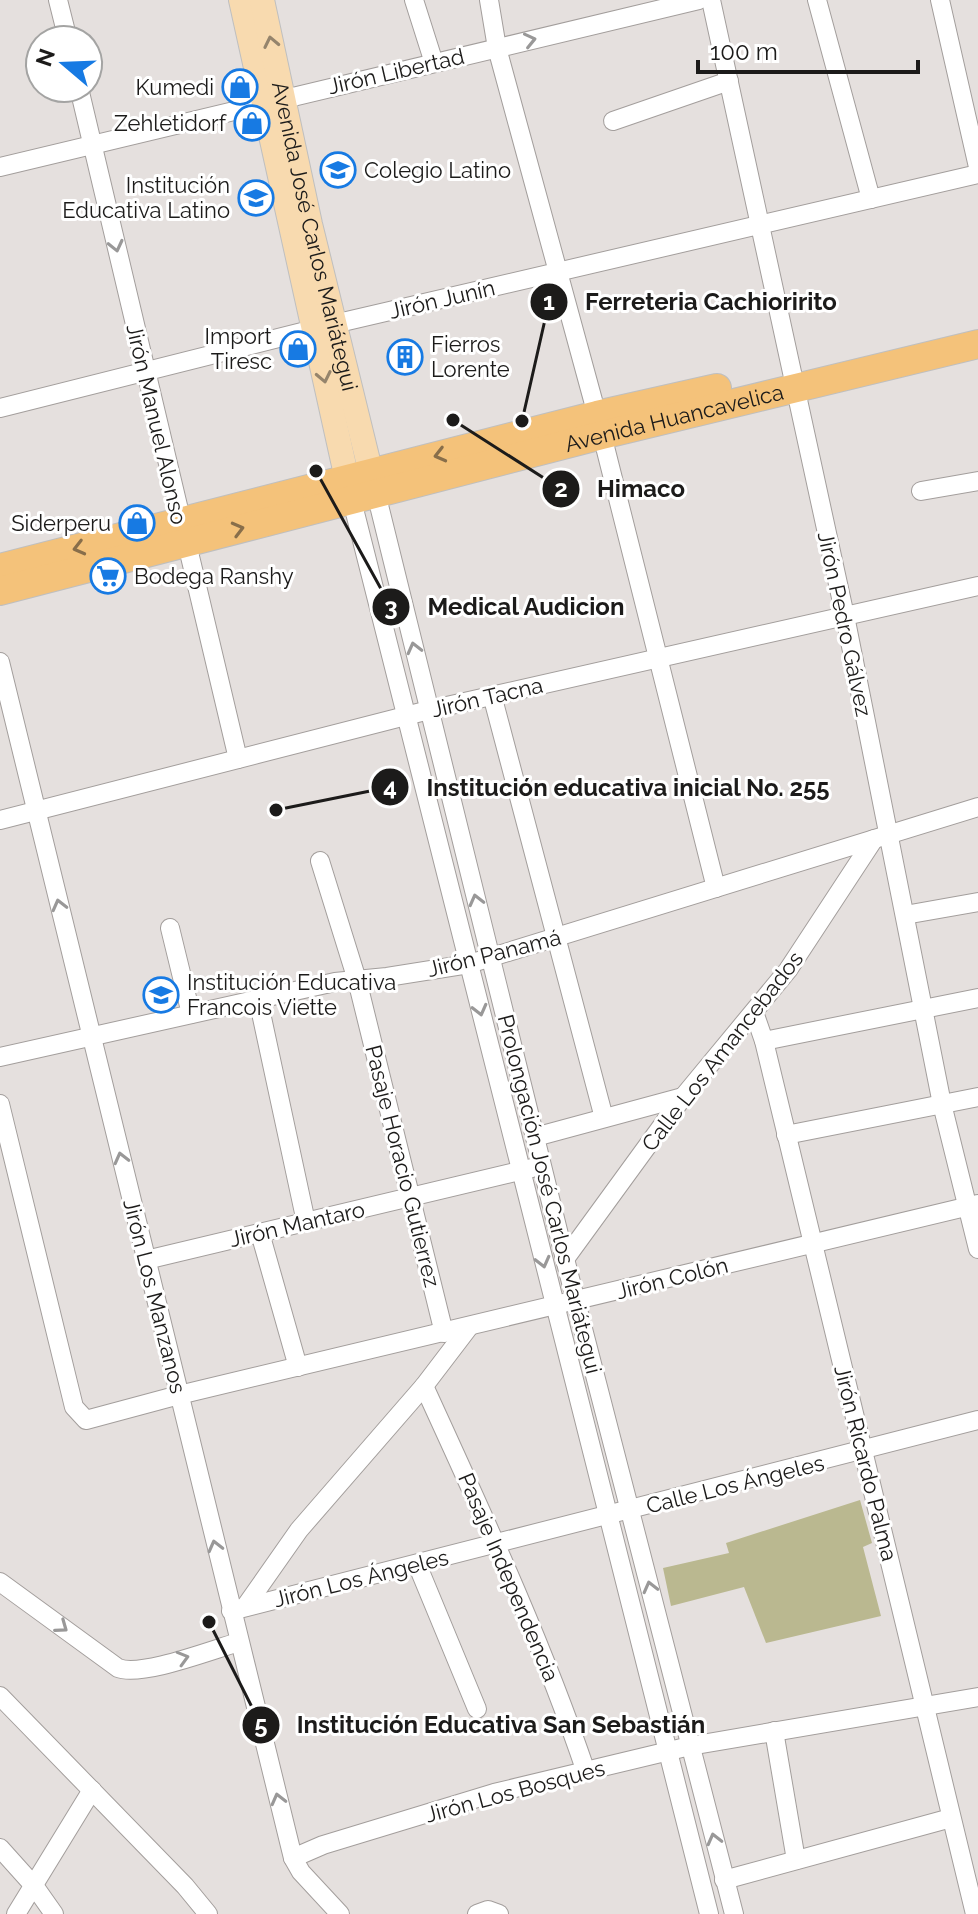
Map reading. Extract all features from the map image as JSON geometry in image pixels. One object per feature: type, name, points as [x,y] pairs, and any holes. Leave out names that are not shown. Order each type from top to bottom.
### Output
[{"type":"highway","name":"Avenida Huancavelica","points":[[793,381],[978,325]]},
{"type":"highway","name":"Avenida Huancavelica","points":[[0,591],[183,533],[600,425],[793,381],[978,344]]},
{"type":"highway","name":"Avenida Huancavelica","points":[[0,568],[183,533]]},
{"type":"main road","name":"Avenida José Carlos Mariátegui","points":[[241,0],[273,101],[361,486]]},
{"type":"main road","name":"Avenida José Carlos Mariátegui","points":[[262,0],[273,101]]},
{"type":"street","points":[[58,0],[64,24]]},
{"type":"street","points":[[414,0],[434,63]]},
{"type":"street","points":[[489,0],[497,48],[600,425],[716,888]]},
{"type":"street","name":"Jirón Libertad","points":[[0,167],[699,0]]},
{"type":"street","name":"Jirón Pedro Gálvez","points":[[711,0],[845,616],[881,836],[905,915],[942,1104],[973,1205],[978,1249]]},
{"type":"street","points":[[817,0],[871,199]]},
{"type":"street","points":[[940,0],[978,167]]},
{"type":"street","points":[[613,121],[729,81]]},
{"type":"street","name":"Jirón Manuel Alonso","points":[[83,104],[238,759]]},
{"type":"street","name":"Jirón Junín","points":[[0,408],[324,326],[978,174]]},
{"type":"street","points":[[921,491],[978,481]]},
{"type":"street","name":"Prolongación José Carlos Mariátegui","points":[[361,486],[429,710],[565,1259],[734,1914]]},
{"type":"street","name":"Prolongación José Carlos Mariátegui","points":[[361,486],[406,715],[709,1914]]},
{"type":"street","name":"Jirón Tacna","points":[[0,820],[406,715],[978,586]]},
{"type":"street","name":"Jirón Los Manzanos","points":[[0,662],[179,1395],[238,1609],[239,1642],[297,1865],[340,1914]]},
{"type":"street","points":[[492,695],[604,1118]]},
{"type":"street","name":"Jirón Panamá","points":[[0,1057],[335,982],[469,964],[978,807]]},
{"type":"street","name":"Calle Los Amancebados","points":[[565,1259],[683,1097],[788,970],[881,836]]},
{"type":"street","name":"Pasaje Horacio Gutierrez","points":[[320,861],[357,980],[444,1333]]},
{"type":"street","points":[[905,915],[978,902]]},
{"type":"street","points":[[170,928],[191,1014]]},
{"type":"street","points":[[764,1041],[978,998]]},
{"type":"street","points":[[258,999],[306,1222]]},
{"type":"street","name":"Jirón Ricardo Palma","points":[[754,1012],[764,1041],[975,1914]]},
{"type":"street","points":[[535,1137],[683,1097]]},
{"type":"street","points":[[786,1135],[978,1097]]},
{"type":"street","name":"Jirón Colón","points":[[0,1104],[74,1407],[86,1420],[973,1205]]},
{"type":"street","name":"Jirón Mantaro","points":[[146,1260],[542,1166]]},
{"type":"street","points":[[260,1233],[298,1367]]},
{"type":"street","points":[[238,1609],[299,1530],[424,1386],[469,1327]]},
{"type":"street","name":"Pasaje Independencia","points":[[424,1386],[497,1544],[561,1697],[586,1772]]},
{"type":"street","name":"Calle Los Ángeles","points":[[630,1510],[978,1420]]},
{"type":"street","name":"Jirón Los Ángeles","points":[[238,1609],[630,1510]]},
{"type":"street","points":[[417,1564],[477,1709]]},
{"type":"street","points":[[0,1582],[126,1671],[145,1669],[239,1642]]},
{"type":"street","points":[[0,1696],[185,1886],[208,1914]]},
{"type":"street","name":"Jirón Los Bosques","points":[[297,1865],[323,1845],[494,1793],[690,1746],[978,1697]]},
{"type":"street","points":[[774,1731],[796,1860]]},
{"type":"street","points":[[16,1914],[92,1790]]},
{"type":"street","points":[[724,1880],[951,1818]]},
{"type":"street","points":[[0,1848],[54,1914]]},
{"type":"street","points":[[477,1914],[488,1910],[499,1914]]},
{"type":"shaded area","points":[[860,1500],[872,1543],[863,1547],[881,1616],[766,1643],[744,1587],[671,1606],[663,1568],[729,1553],[726,1543]]},
{"type":"place","name":"Kumedi","points":[[240,87]]},
{"type":"place","name":"Zehletidorf","points":[[252,123]]},
{"type":"place","name":"Colegio Latino","points":[[338,170]]},
{"type":"place","name":"Institución Educativa Latino","points":[[256,198]]},
{"type":"place","name":"Import Tiresc","points":[[298,349]]},
{"type":"place","name":"Fierros Lorente","points":[[405,357]]},
{"type":"place","name":"Himaco","points":[[453,420]]},
{"type":"place","name":"Ferreteria Cachioririto","points":[[522,421]]},
{"type":"place","name":"Medical Audicion","points":[[316,471]]},
{"type":"place","name":"Siderperu","points":[[137,523]]},
{"type":"place","name":"Bodega Ranshy","points":[[108,576]]},
{"type":"place","name":"Institución educativa inicial No. 255","points":[[276,810]]},
{"type":"place","name":"Institución Educativa Francois Viette","points":[[161,995]]},
{"type":"place","name":"Institución Educativa San Sebastián","points":[[209,1622]]}]
